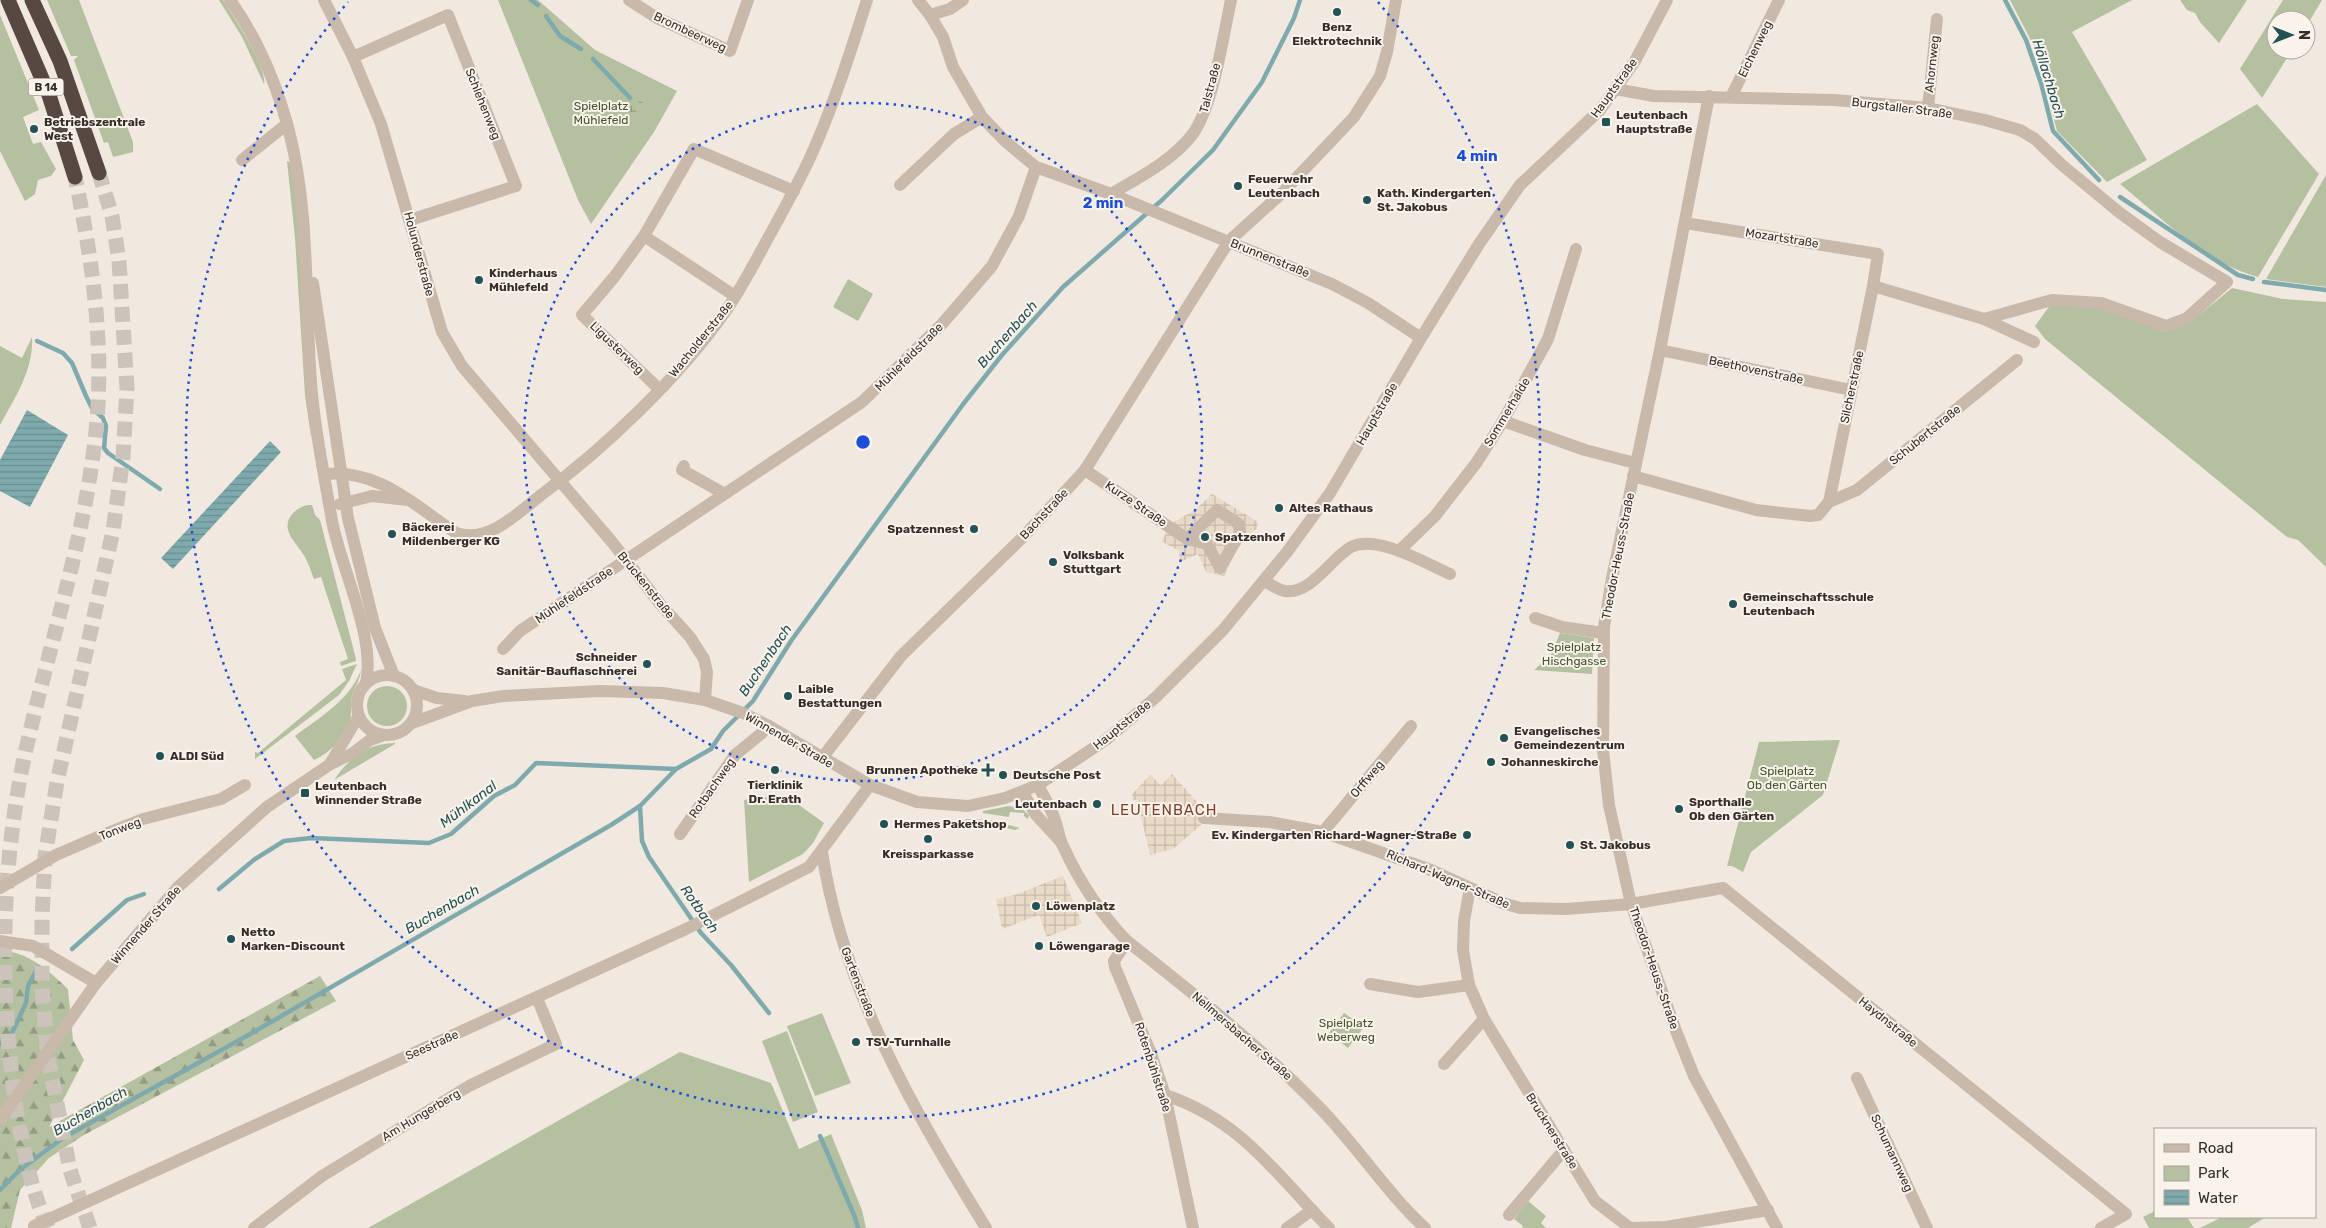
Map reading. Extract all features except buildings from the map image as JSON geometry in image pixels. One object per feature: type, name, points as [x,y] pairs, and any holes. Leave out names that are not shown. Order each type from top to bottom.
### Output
[{"type":"highway","name":"B 14","points":[[8,0],[49,95],[75,177]]},
{"type":"highway","name":"B 14","points":[[32,0],[60,61],[99,174]]},
{"type":"street","points":[[230,0],[246,27],[268,72],[287,124],[294,156],[346,502],[373,624],[394,676]]},
{"type":"street","name":"Holunderstraße","points":[[324,0],[353,57],[381,124],[410,220],[432,304],[442,332],[462,366],[560,481]]},
{"type":"street","name":"Brombeerweg","points":[[628,0],[657,18],[730,51],[748,0]]},
{"type":"street","name":"Wacholderstraße","points":[[325,474],[353,473],[380,482],[456,532],[468,537],[485,533],[500,526],[560,481],[660,389],[702,341],[735,296],[794,192],[818,138],[867,0]]},
{"type":"street","points":[[918,0],[930,15],[943,37],[953,67],[982,117],[1005,141],[1036,167]]},
{"type":"street","points":[[930,15],[950,10],[964,0]]},
{"type":"street","name":"Talstraße","points":[[1112,194],[1157,165],[1191,136],[1202,118],[1208,102],[1231,0]]},
{"type":"street","name":"Bachstraße","points":[[822,758],[901,656],[1023,537],[1085,470],[1229,241],[1295,179],[1354,117],[1380,76],[1387,52],[1396,0]]},
{"type":"street","name":"Hauptstraße","points":[[1038,786],[1107,739],[1156,698],[1223,630],[1264,581],[1317,514],[1479,244],[1520,185],[1586,124],[1615,89],[1635,60],[1667,0]]},
{"type":"street","name":"Eichenweg","points":[[1731,97],[1779,0]]},
{"type":"street","name":"Schlehenweg","points":[[353,57],[448,15],[516,186],[410,220]]},
{"type":"street","name":"Ahornweg","points":[[1928,108],[1937,19]]},
{"type":"street","name":"Burgstaller Straße","points":[[1615,89],[1654,96],[1834,100],[1928,108],[1985,120],[2020,130],[2035,139],[2062,165],[2120,213],[2160,242],[2228,282],[2187,318],[2166,326],[2101,303],[2052,300],[1984,319]]},
{"type":"street","name":"Theodor-Heuss-Straße","points":[[1709,96],[1660,350],[1612,578],[1604,633],[1603,733],[1606,787],[1631,904],[1676,1031],[1694,1076],[1777,1228]]},
{"type":"street","points":[[900,185],[954,134],[982,117]]},
{"type":"street","points":[[242,160],[287,124]]},
{"type":"street","name":"Ligusterweg","points":[[660,389],[582,315],[615,276],[644,236],[694,149],[794,192]]},
{"type":"street","name":"Brunnenstraße","points":[[1036,167],[1112,194],[1332,284],[1368,303],[1421,338]]},
{"type":"street","name":"Mühlefeldstraße","points":[[503,649],[520,631],[723,493],[862,402],[942,324],[992,266],[1019,216],[1036,167]]},
{"type":"street","points":[[302,214],[312,394],[330,507],[369,656],[366,683]]},
{"type":"street","name":"Mozartstraße","points":[[1685,223],[1878,254]]},
{"type":"street","points":[[644,236],[735,296]]},
{"type":"street","name":"Sommerhalde","points":[[1399,551],[1435,516],[1477,462],[1503,420],[1548,339],[1576,249]]},
{"type":"street","name":"Silcherstraße","points":[[1634,470],[1756,510],[1810,516],[1818,515],[1829,502],[1878,254]]},
{"type":"street","points":[[1873,286],[1984,319],[2034,342]]},
{"type":"street","name":"Beethovenstraße","points":[[1660,350],[1852,390]]},
{"type":"street","name":"Schubertstraße","points":[[1829,502],[1857,490],[2017,360]]},
{"type":"street","points":[[1503,420],[1634,470]]},
{"type":"street","points":[[684,466],[682,470],[723,493]]},
{"type":"street","name":"Kurze Straße","points":[[1085,470],[1188,539]]},
{"type":"street","name":"Brückenstraße","points":[[560,481],[690,637],[704,659],[707,672],[705,700]]},
{"type":"street","name":"Wacholderstraße","points":[[330,507],[372,496],[409,500]]},
{"type":"street","points":[[1217,510],[1239,524],[1240,533],[1238,538],[1220,568],[1207,544],[1188,539],[1217,510]]},
{"type":"street","points":[[1264,581],[1285,591],[1297,590],[1312,582],[1352,546],[1368,544],[1399,551],[1450,574]]},
{"type":"street","points":[[1535,618],[1562,627],[1604,633]]},
{"type":"street","points":[[329,765],[358,717],[357,701],[359,693],[366,683],[378,676],[394,676],[404,680],[413,690],[417,701],[417,710],[412,723],[404,731],[396,735],[381,736],[370,731],[358,717]]},
{"type":"street","points":[[413,690],[437,698],[472,701]]},
{"type":"street","name":"Winnender Straße","points":[[472,701],[516,695],[600,691],[663,693],[721,704],[764,723],[870,785],[917,802],[949,806],[982,804],[1023,793],[1038,786]]},
{"type":"street","points":[[412,723],[472,701]]},
{"type":"street","name":"Rotbachweg","points":[[680,834],[735,755],[762,733],[764,723]]},
{"type":"street","name":"Orffweg","points":[[1323,832],[1411,726]]},
{"type":"street","name":"Winnender Straße","points":[[0,1120],[96,983],[178,887],[267,807],[329,765],[353,754],[370,740],[381,736]]},
{"type":"street","name":"Tonweg","points":[[0,888],[56,855],[100,836],[143,819],[221,799],[245,785]]},
{"type":"street","points":[[822,852],[842,819],[870,785]]},
{"type":"street","name":"Nellmersbacher Straße","points":[[1038,786],[1055,819],[1062,844]]},
{"type":"street","name":"Nellmersbacher Straße","points":[[1023,793],[1036,815],[1062,844],[1099,910],[1127,941],[1240,1031],[1282,1069],[1322,1110],[1406,1210],[1425,1228]]},
{"type":"street","name":"Richard-Wagner-Straße","points":[[1204,818],[1269,822],[1323,832],[1431,870],[1503,903],[1536,910],[1631,904]]},
{"type":"street","name":"Seestraße","points":[[34,1227],[688,928],[809,867],[822,852]]},
{"type":"street","name":"Gartenstraße","points":[[822,852],[836,922],[862,999],[938,1151],[986,1228]]},
{"type":"street","name":"Brucknerstraße","points":[[1470,888],[1464,921],[1463,950],[1469,985],[1484,1018],[1595,1201],[1630,1228],[1700,1224],[1768,1210]]},
{"type":"street","name":"Haydnstraße","points":[[1631,904],[1723,888],[2126,1214],[2101,1228]]},
{"type":"street","points":[[0,941],[33,946],[96,983]]},
{"type":"street","name":"Rotenbühlstraße","points":[[1127,941],[1114,961],[1115,967],[1165,1096],[1193,1228]]},
{"type":"street","points":[[1370,984],[1418,992],[1469,985]]},
{"type":"street","name":"Am Hungerberg","points":[[254,1228],[322,1176],[469,1086],[556,1044],[537,998]]},
{"type":"street","points":[[1444,1064],[1484,1018]]},
{"type":"street","name":"Schumannweg","points":[[1857,1078],[1927,1228]]},
{"type":"street","points":[[1165,1096],[1191,1104],[1242,1137],[1272,1165],[1329,1228]]},
{"type":"street","points":[[1509,1215],[1564,1150]]},
{"type":"street","points":[[1287,1228],[1312,1210]]},
{"type":"green space","points":[[47,0],[79,0],[133,142],[133,152],[113,157],[108,142],[104,143],[74,60],[78,56],[71,56]]},
{"type":"green space","points":[[219,0],[223,0],[255,55],[261,67],[264,84],[242,37]]},
{"type":"green space","name":"Spielplatz Mühlefeld","points":[[498,0],[538,0],[595,50],[677,91],[654,132],[591,224],[578,200]]},
{"type":"green space","points":[[2010,0],[2132,0],[2072,32],[2147,160],[2107,182],[2057,131],[2036,50]]},
{"type":"green space","points":[[2180,0],[2247,0],[2219,43],[2200,22],[2195,13],[2187,10]]},
{"type":"green space","points":[[2283,0],[2322,0],[2316,10],[2277,10]]},
{"type":"green space","points":[[0,15],[39,110],[23,117],[33,144],[41,142],[56,169],[51,176],[38,180],[35,194],[25,201],[0,151]]},
{"type":"green space","points":[[2266,27],[2266,60],[2286,60],[2262,98],[2240,69]]},
{"type":"green space","points":[[636,95],[642,95],[642,108],[638,116],[626,120],[618,113],[619,104]]},
{"type":"green space","points":[[2257,104],[2319,174],[2258,277],[2220,261],[2202,250],[2168,225],[2120,184]]},
{"type":"green space","points":[[287,161],[291,163],[297,207],[311,437],[305,395],[295,238]]},
{"type":"green space","points":[[2326,175],[2326,287],[2266,279]]},
{"type":"green space","points":[[848,279],[873,294],[858,321],[833,307]]},
{"type":"green space","points":[[2232,288],[2283,299],[2326,302],[2326,567],[2298,540],[2287,537],[2045,339],[2035,326],[2051,304],[2099,307],[2166,332],[2199,315]]},
{"type":"green space","points":[[32,337],[32,349],[27,372],[0,425],[0,346],[22,358]]},
{"type":"green space","points":[[308,505],[312,505],[315,515],[320,520],[356,659],[356,661],[341,666],[340,662],[348,659],[321,577],[314,579],[306,560],[288,530],[288,521],[293,513]]},
{"type":"green space","name":"Spielplatz Hischgasse","points":[[1560,633],[1594,638],[1592,674],[1534,670],[1551,655]]},
{"type":"green space","points":[[357,664],[349,681],[339,695],[255,759],[255,752],[258,753],[346,680],[342,669]]},
{"type":"green space","points":[[361,670],[352,696],[350,720],[345,733],[332,749],[314,760],[295,736],[333,708],[342,699],[356,681]]},
{"type":"green space","points":[[383,686],[391,686],[398,689],[404,695],[407,706],[404,717],[398,723],[391,726],[383,726],[376,723],[370,717],[367,710],[367,702],[370,695],[376,689]]},
{"type":"green space","name":"Spielplatz Ob den Gärten","points":[[1840,740],[1823,795],[1751,852],[1743,872],[1732,866],[1727,866],[1759,742]]},
{"type":"green space","points":[[395,743],[334,780],[346,765],[360,753],[375,746]]},
{"type":"green space","points":[[785,795],[824,823],[813,843],[803,854],[749,882],[744,800]]},
{"type":"green space","points":[[1009,806],[1022,809],[1029,815],[1028,819],[1024,816],[1024,813],[1010,812],[1009,817],[983,813],[983,811]]},
{"type":"green space","points":[[966,819],[990,820],[1020,828],[1015,830],[983,823],[962,825],[962,821]]},
{"type":"green space","points":[[0,950],[29,958],[53,975],[68,989],[73,1040],[84,1060],[49,1127],[320,976],[336,1001],[84,1135],[49,1158],[20,1190],[11,1228],[0,1228]]},
{"type":"green space","points":[[822,1013],[851,1083],[815,1096],[787,1026]]},
{"type":"green space","name":"Spielplatz Weberweg","points":[[1344,1013],[1364,1027],[1348,1048],[1329,1033]]},
{"type":"green space","points":[[787,1031],[818,1112],[793,1122],[762,1041]]},
{"type":"green space","points":[[680,1052],[771,1083],[799,1149],[831,1134],[862,1210],[866,1228],[368,1228]]},
{"type":"green space","points":[[1528,1201],[1546,1216],[1541,1223],[1546,1228],[1522,1228],[1523,1226],[1514,1219]]},
{"type":"green space","points":[[2154,1212],[2154,1218],[2188,1218],[2194,1228],[2149,1228],[2143,1217]]},
{"type":"green space","points":[[2220,1218],[2264,1218],[2248,1228],[2200,1228]]},
{"type":"shaded area","name":"Spatzenhof","points":[[1212,494],[1258,522],[1257,529],[1250,533],[1237,549],[1224,576],[1206,572],[1198,554],[1180,562],[1179,551],[1161,541],[1174,522],[1196,509]]},
{"type":"shaded area","points":[[1172,774],[1205,811],[1202,824],[1173,849],[1150,855],[1137,800],[1133,800],[1132,794],[1150,775],[1161,785]]},
{"type":"shaded area","name":"Löwenplatz","points":[[1063,876],[1082,923],[1047,937],[1039,915],[1002,929],[996,899],[1015,895]]},
{"type":"water","points":[[27,410],[68,435],[30,507],[0,491],[0,460]]},
{"type":"water","points":[[270,441],[281,452],[173,569],[161,558]]},
{"type":"waterway","points":[[531,0],[538,5]]},
{"type":"waterway","name":"Buchenbach","points":[[0,1190],[21,1169],[63,1138],[252,1033],[611,825],[640,806],[676,769],[711,749],[723,731],[753,701],[791,641],[964,403],[1002,355],[1063,287],[1162,200],[1213,150],[1262,82],[1294,18],[1300,0]]},
{"type":"waterway","name":"Höllachbach","points":[[2005,0],[2026,40],[2041,83],[2053,131],[2099,180]]},
{"type":"waterway","points":[[546,16],[560,36],[581,49]]},
{"type":"waterway","points":[[593,59],[630,98]]},
{"type":"waterway","name":"Höllachbach","points":[[2120,197],[2238,275],[2253,279]]},
{"type":"waterway","name":"Höllachbach","points":[[2264,282],[2326,290]]},
{"type":"waterway","points":[[37,341],[63,353],[72,363],[92,408],[103,418],[106,426],[104,448],[108,453],[160,489]]},
{"type":"waterway","name":"Mühlkanal","points":[[219,889],[255,859],[284,841],[311,838],[429,843],[451,834],[494,796],[515,785],[536,763],[676,769]]},
{"type":"waterway","name":"Rotbach","points":[[640,806],[642,841],[649,857],[701,933],[731,965],[769,1013]]},
{"type":"waterway","points":[[72,949],[127,900],[144,894]]},
{"type":"waterway","points":[[0,1044],[12,1033],[26,1003],[28,986],[38,967]]},
{"type":"waterway","name":"Rotbach","points":[[820,1136],[858,1228]]},
{"type":"tunnel","points":[[90,1228],[70,1170],[48,1058],[42,985],[42,919],[45,856],[57,782],[113,531],[123,457],[127,388],[119,261],[112,216],[99,173]]},
{"type":"tunnel","points":[[48,1228],[29,1172],[17,1114],[11,1072],[5,986],[6,901],[14,815],[21,773],[71,571],[88,489],[94,448],[99,380],[96,312],[88,244],[75,177]]},
{"type":"place","name":"Benz Elektrotechnik","points":[[1337,12]]},
{"type":"place","name":"Leutenbach Hauptstraße","points":[[1606,122]]},
{"type":"place","name":"Betriebszentrale West","points":[[34,129]]},
{"type":"place","name":"Feuerwehr Leutenbach","points":[[1238,186]]},
{"type":"place","name":"Kath. Kindergarten St. Jakobus","points":[[1367,200]]},
{"type":"place","name":"Kinderhaus Mühlefeld","points":[[479,280]]},
{"type":"place","name":"Altes Rathaus","points":[[1279,508]]},
{"type":"place","name":"Spatzennest","points":[[974,529]]},
{"type":"place","name":"Bäckerei Mildenberger KG","points":[[392,534]]},
{"type":"place","name":"Spatzenhof","points":[[1205,537]]},
{"type":"place","name":"Volksbank Stuttgart","points":[[1053,562]]},
{"type":"place","name":"Gemeinschaftsschule Leutenbach","points":[[1733,604]]},
{"type":"place","name":"Schneider Sanitär-Bauflaschnerei","points":[[647,664]]},
{"type":"place","name":"Laible Bestattungen","points":[[788,696]]},
{"type":"place","name":"Evangelisches Gemeindezentrum","points":[[1504,738]]},
{"type":"place","name":"ALDI Süd","points":[[160,756]]},
{"type":"place","name":"Johanneskirche","points":[[1491,762]]},
{"type":"place","name":"Tierklinik Dr. Erath","points":[[775,770]]},
{"type":"place","name":"Brunnen Apotheke","points":[[988,770]]},
{"type":"place","name":"Deutsche Post","points":[[1003,775]]},
{"type":"place","name":"Leutenbach Winnender Straße","points":[[305,793]]},
{"type":"place","name":"Leutenbach","points":[[1097,804]]},
{"type":"place","name":"Sporthalle Ob den Gärten","points":[[1679,809]]},
{"type":"place","name":"Hermes Paketshop","points":[[884,824]]},
{"type":"place","name":"Ev. Kindergarten Richard-Wagner-Straße","points":[[1467,835]]},
{"type":"place","name":"Kreissparkasse","points":[[928,839]]},
{"type":"place","name":"St. Jakobus","points":[[1570,845]]},
{"type":"place","name":"Löwenplatz","points":[[1036,906]]},
{"type":"place","name":"Netto Marken-Discount","points":[[231,939]]},
{"type":"place","name":"Löwengarage","points":[[1039,946]]},
{"type":"place","name":"TSV-Turnhalle","points":[[856,1042]]},
{"type":"district","name":"LEUTENBACH","points":[[1164,810]]}]
